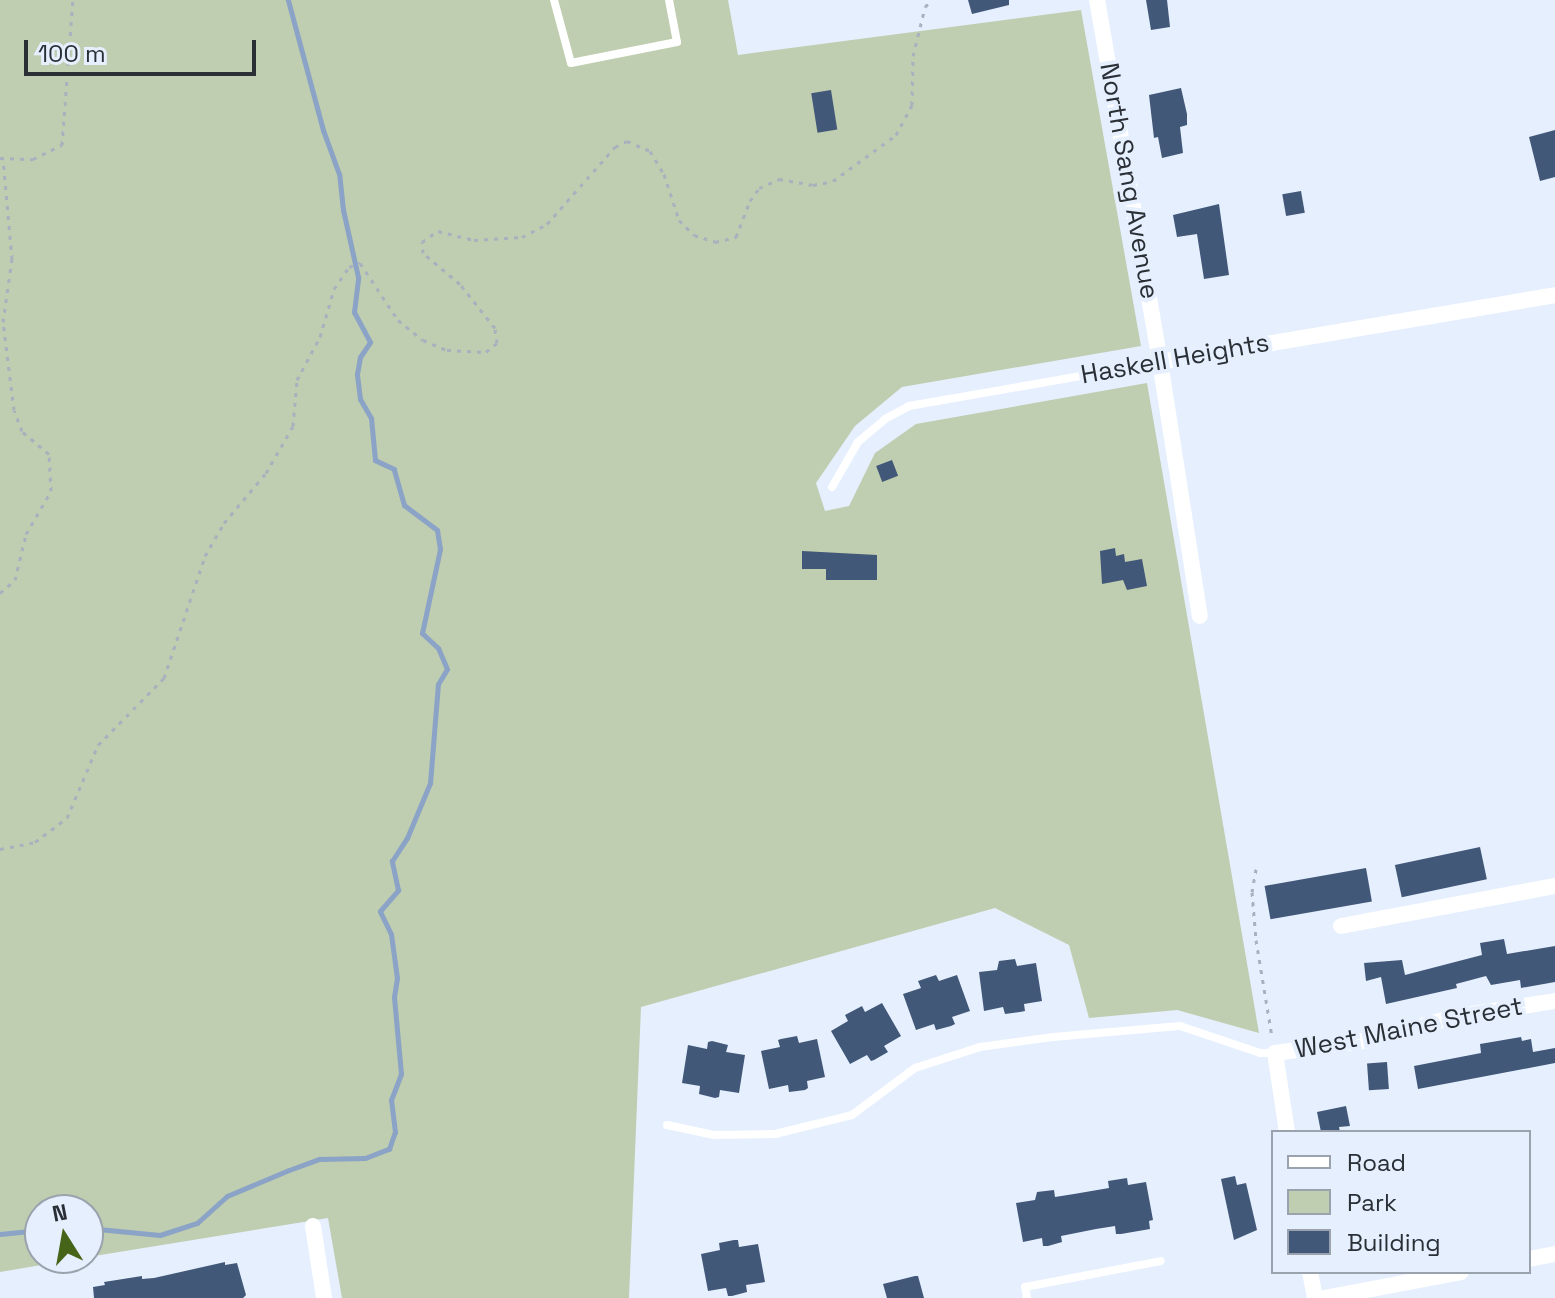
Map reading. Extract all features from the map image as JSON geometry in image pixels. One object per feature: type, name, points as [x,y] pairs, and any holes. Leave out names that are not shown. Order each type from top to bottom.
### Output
[{"type":"street","name":"North Sang Avenue","points":[[1097,0],[1160,362],[1200,616]]},
{"type":"street","name":"Haskell Heights","points":[[1160,362],[1555,295]]},
{"type":"street","points":[[1341,926],[1555,886]]},
{"type":"street","name":"West Maine Street","points":[[1275,1053],[1370,1040],[1454,1017],[1555,1001]]},
{"type":"street","points":[[1275,1053],[1287,1130]]},
{"type":"street","points":[[313,1226],[324,1298]]},
{"type":"street","points":[[1531,1259],[1555,1254]]},
{"type":"street","points":[[1310,1274],[1315,1298]]},
{"type":"street","points":[[1324,1298],[1450,1274]]},
{"type":"lane","points":[[554,0],[571,63],[677,42],[669,0]]},
{"type":"lane","name":"Haskell Heights","points":[[832,487],[858,442],[885,419],[909,406],[1160,362]]},
{"type":"lane","name":"West Maine Street","points":[[667,1125],[714,1135],[775,1134],[852,1115],[915,1068],[980,1047],[1053,1037],[1180,1026],[1260,1053],[1275,1053]]},
{"type":"lane","points":[[1027,1298],[1025,1287],[1161,1261]]},
{"type":"path","points":[[0,593],[15,580],[26,534],[51,491],[49,454],[22,431],[14,410],[3,322],[12,259],[1,158],[33,159],[62,145],[73,0]]},
{"type":"path","points":[[0,849],[35,842],[67,818],[98,745],[164,678],[205,556],[224,523],[266,473],[293,426],[297,380],[320,337],[334,289],[349,267],[360,263],[375,290],[410,332],[447,350],[486,352],[497,343],[495,328],[460,284],[423,253],[422,242],[438,231],[474,240],[522,237],[547,224],[615,147],[627,141],[650,151],[664,174],[679,220],[694,235],[715,242],[736,237],[759,188],[779,179],[813,185],[833,181],[896,135],[912,105],[913,56],[925,7],[931,0]]},
{"type":"path","points":[[1256,869],[1252,892],[1256,940],[1275,1053]]},
{"type":"green space","points":[[0,0],[728,0],[738,55],[1081,10],[1141,346],[902,387],[855,426],[816,483],[825,511],[849,506],[875,453],[916,424],[1147,383],[1259,1033],[1177,1010],[1089,1018],[1069,945],[995,908],[641,1007],[629,1298],[342,1298],[328,1218],[104,1254],[104,1194],[24,1194],[24,1268],[0,1272]]},
{"type":"building","points":[[968,0],[1009,0],[1009,5],[972,14]]},
{"type":"building","points":[[1146,0],[1167,0],[1170,27],[1151,30]]},
{"type":"building","points":[[1181,88],[1187,114],[1187,125],[1180,127],[1183,153],[1162,158],[1158,137],[1154,138],[1149,95]]},
{"type":"building","points":[[831,90],[837,130],[818,133],[811,93]]},
{"type":"building","points":[[1555,130],[1555,177],[1540,181],[1529,137]]},
{"type":"building","points":[[1301,191],[1305,213],[1286,216],[1282,194]]},
{"type":"building","points":[[1219,204],[1229,275],[1204,279],[1197,234],[1177,237],[1173,215]]},
{"type":"building","points":[[892,460],[898,476],[882,482],[876,466]]},
{"type":"building","points":[[1115,548],[1116,556],[1124,554],[1125,562],[1142,559],[1147,586],[1127,590],[1123,580],[1102,584],[1100,551]]},
{"type":"building","points":[[802,551],[877,555],[877,580],[826,580],[826,569],[802,569]]},
{"type":"building","points":[[1480,847],[1487,879],[1402,897],[1395,865]]},
{"type":"building","points":[[1366,868],[1372,901],[1270,919],[1265,886]]},
{"type":"building","points":[[1504,939],[1507,954],[1555,946],[1555,982],[1521,988],[1520,980],[1491,985],[1486,976],[1456,984],[1457,988],[1386,1004],[1381,977],[1366,981],[1364,963],[1402,960],[1405,975],[1482,955],[1480,943]]},
{"type":"building","points":[[1015,959],[1017,966],[1036,963],[1042,1001],[1024,1004],[1025,1011],[1020,1012],[1005,1014],[1003,1007],[984,1011],[979,972],[997,970],[999,961]]},
{"type":"building","points":[[936,975],[939,981],[957,975],[970,1011],[952,1017],[955,1024],[951,1026],[936,1030],[934,1024],[916,1030],[903,994],[921,988],[918,981]]},
{"type":"building","points":[[882,1003],[901,1036],[884,1046],[888,1052],[874,1060],[871,1061],[867,1055],[850,1064],[831,1031],[848,1021],[845,1015],[862,1006],[865,1012]]},
{"type":"building","points":[[797,1036],[799,1043],[817,1039],[825,1077],[807,1081],[808,1088],[805,1090],[789,1092],[788,1085],[769,1089],[761,1051],[780,1047],[778,1040]]},
{"type":"building","points":[[1521,1037],[1522,1041],[1531,1039],[1533,1052],[1555,1048],[1555,1063],[1418,1089],[1414,1066],[1481,1053],[1480,1044]]},
{"type":"building","points":[[708,1042],[728,1045],[726,1052],[745,1055],[739,1093],[720,1090],[719,1097],[715,1098],[699,1094],[700,1086],[682,1083],[688,1045],[707,1049]]},
{"type":"building","points":[[1387,1062],[1389,1089],[1369,1090],[1367,1063]]},
{"type":"building","points":[[1346,1106],[1350,1126],[1339,1127],[1340,1130],[1321,1130],[1317,1112]]},
{"type":"building","points":[[1235,1176],[1237,1185],[1246,1183],[1257,1230],[1234,1240],[1221,1179]]},
{"type":"building","points":[[1127,1178],[1128,1185],[1146,1182],[1153,1220],[1149,1221],[1150,1229],[1116,1234],[1115,1226],[1061,1236],[1062,1242],[1048,1246],[1043,1246],[1042,1238],[1023,1242],[1016,1203],[1035,1200],[1037,1192],[1054,1190],[1055,1197],[1109,1188],[1108,1181]]},
{"type":"building","points":[[738,1240],[739,1247],[758,1244],[765,1282],[746,1285],[747,1292],[732,1296],[728,1296],[726,1288],[708,1291],[701,1254],[720,1250],[719,1243]]},
{"type":"building","points":[[225,1262],[225,1265],[237,1263],[246,1295],[243,1298],[94,1298],[93,1287],[105,1285],[104,1282],[142,1276],[142,1279],[154,1278]]},
{"type":"building","points":[[918,1276],[924,1298],[887,1298],[883,1284]]},
{"type":"waterway","points":[[104,1230],[160,1235],[197,1223],[227,1196],[289,1170],[320,1159],[365,1158],[389,1149],[395,1132],[391,1100],[401,1074],[394,997],[397,978],[391,934],[380,911],[398,890],[392,861],[407,838],[430,783],[438,684],[447,669],[438,648],[422,633],[440,549],[437,530],[404,505],[394,469],[375,460],[371,418],[360,399],[357,374],[360,357],[370,342],[354,312],[358,277],[343,210],[339,174],[323,130],[288,0]]},
{"type":"waterway","points":[[0,1234],[24,1232]]}]
